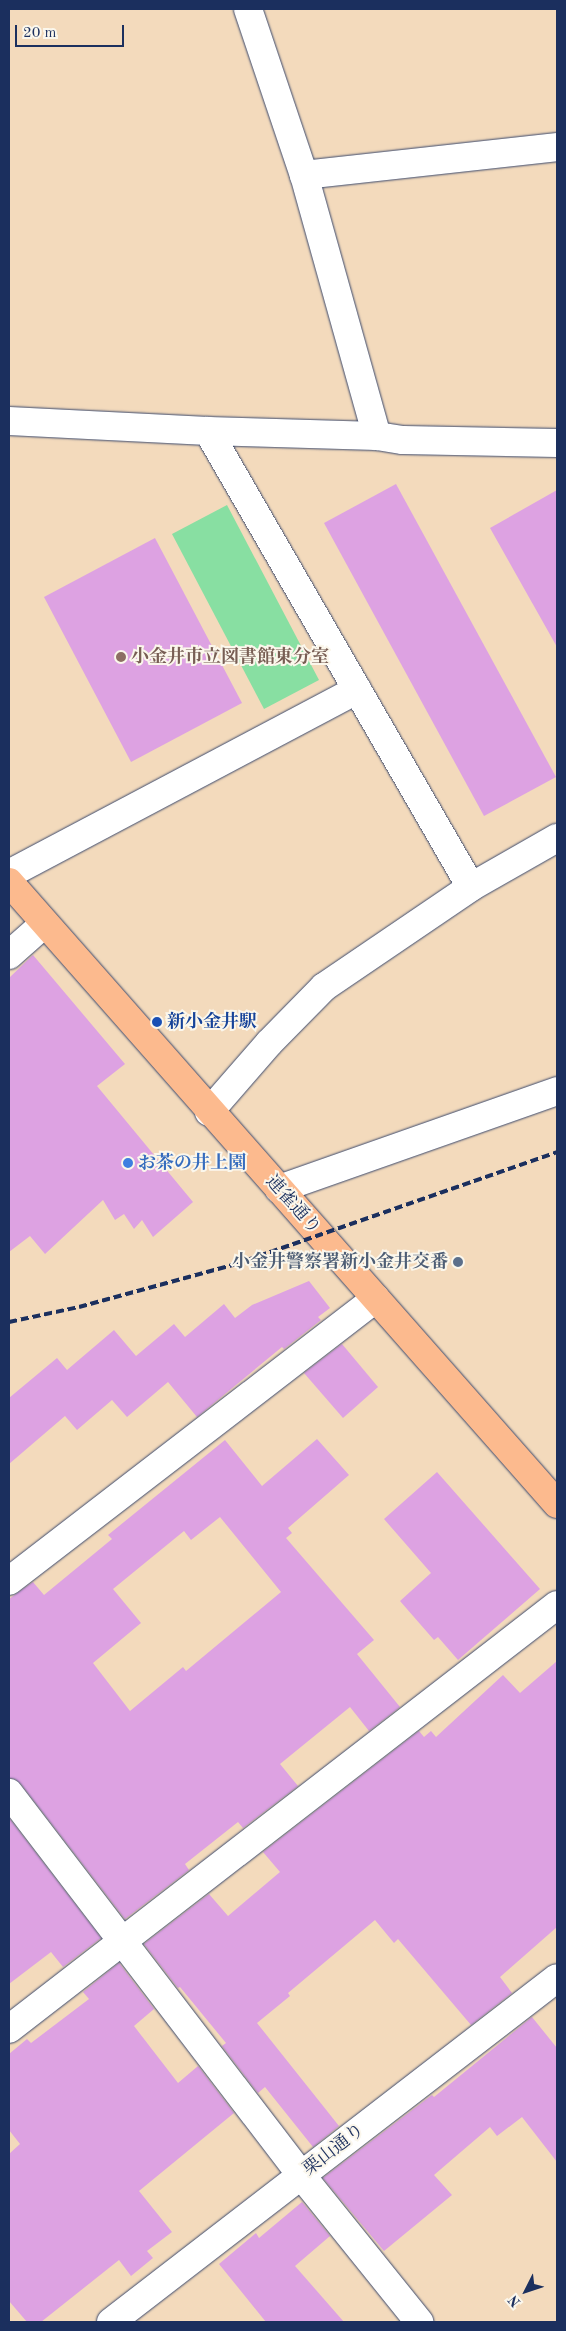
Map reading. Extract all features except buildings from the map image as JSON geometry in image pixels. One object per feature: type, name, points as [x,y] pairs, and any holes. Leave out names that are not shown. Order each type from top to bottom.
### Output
[{"type":"main road","name":"連雀通り","points":[[9,882],[44,924],[557,1504]]},
{"type":"street","points":[[248,9],[304,175],[377,436]]},
{"type":"street","points":[[304,175],[557,147]]},
{"type":"street","points":[[9,421],[208,432],[377,436],[403,440],[557,443]]},
{"type":"street","points":[[208,432],[471,887]]},
{"type":"street","points":[[9,874],[357,690]]},
{"type":"street","points":[[210,1112],[269,1043],[324,987],[471,887],[557,838]]},
{"type":"street","points":[[9,955],[44,924]]},
{"type":"street","points":[[279,1189],[557,1091]]},
{"type":"street","points":[[9,1581],[376,1298]]},
{"type":"street","points":[[9,2029],[557,1605]]},
{"type":"street","points":[[9,1793],[301,2175],[419,2322]]},
{"type":"street","name":"栗山通り","points":[[111,2322],[557,1978]]},
{"type":"green space","points":[[227,505],[319,680],[264,709],[172,534]]},
{"type":"railway","points":[[9,1322],[79,1307],[236,1264],[557,1152]]},
{"type":"place","name":"小金井市立図書館東分室","points":[[121,657]]},
{"type":"place","name":"新小金井駅","points":[[157,1022]]},
{"type":"place","name":"お茶の井上園","points":[[128,1163]]},
{"type":"place","name":"小金井警察署新小金井交番","points":[[458,1262]]}]
